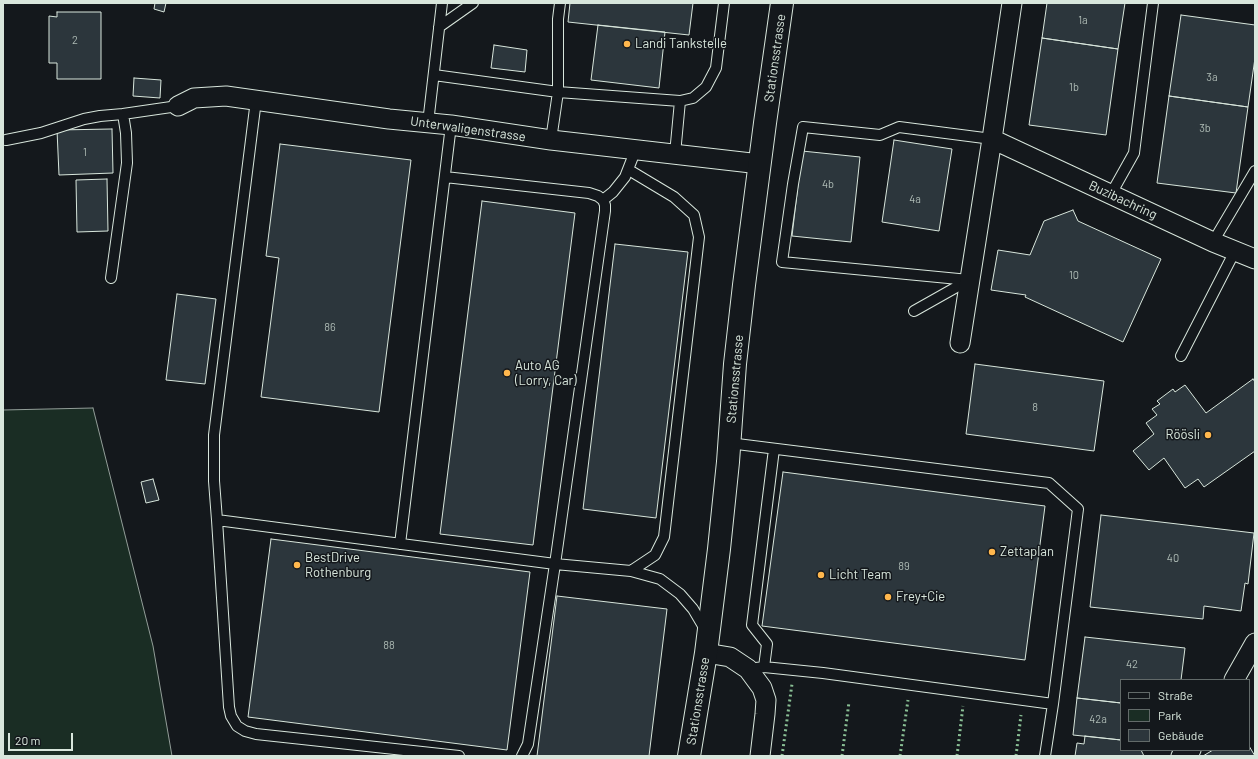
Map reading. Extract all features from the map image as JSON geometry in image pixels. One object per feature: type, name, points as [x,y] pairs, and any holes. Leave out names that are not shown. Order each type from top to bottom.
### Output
[{"type":"main road","name":"Stationsstrasse","points":[[689,756],[707,644],[720,541],[735,364],[782,3]]},
{"type":"street","points":[[960,343],[1012,3]]},
{"type":"street","name":"Unterwaligenstrasse","points":[[178,106],[194,98],[226,96],[389,119],[452,125],[551,140],[760,164]]},
{"type":"street","name":"Buzibachring","points":[[992,140],[1213,242],[1255,259]]},
{"type":"street","points":[[1235,679],[1255,643]]},
{"type":"street","points":[[707,644],[730,657],[756,668],[766,700],[760,756]]},
{"type":"lane","points":[[428,123],[442,3]]},
{"type":"lane","points":[[439,27],[473,3]]},
{"type":"lane","points":[[551,140],[558,92],[558,19],[560,3]]},
{"type":"lane","points":[[434,75],[558,92],[680,101],[693,98],[706,87],[716,68],[724,3]]},
{"type":"lane","points":[[1111,194],[1134,153],[1153,3]]},
{"type":"lane","points":[[256,100],[214,435],[214,481],[229,707],[231,716],[237,726],[245,731],[256,734],[459,756]]},
{"type":"lane","points":[[675,154],[680,101]]},
{"type":"lane","points":[[6,140],[41,134],[84,119],[178,106]]},
{"type":"lane","points":[[111,278],[127,163],[126,133],[123,114]]},
{"type":"lane","points":[[400,544],[452,125]]},
{"type":"lane","points":[[970,280],[782,262],[789,208],[803,127],[880,135],[899,127],[992,140]]},
{"type":"lane","points":[[603,200],[620,185],[628,170],[636,149]]},
{"type":"lane","points":[[628,170],[674,197],[694,215],[699,237],[664,537],[655,555],[631,571]]},
{"type":"lane","points":[[1213,242],[1255,171]]},
{"type":"lane","points":[[445,177],[589,194],[598,196],[603,200],[605,211],[528,744],[522,756]]},
{"type":"lane","points":[[1181,356],[1235,251]]},
{"type":"lane","points":[[914,311],[970,280]]},
{"type":"lane","points":[[729,444],[1049,483],[1078,509],[1045,756]]},
{"type":"lane","points":[[774,449],[752,625],[767,644],[756,668],[823,673],[1052,704]]},
{"type":"lane","points":[[217,520],[555,564],[631,571],[660,579],[680,594],[693,609],[707,644]]},
{"type":"green space","points":[[93,408],[153,646],[172,756],[3,756],[3,410]]},
{"type":"building","points":[[155,3],[166,3],[164,12],[154,9]]},
{"type":"building","points":[[570,3],[693,3],[689,35],[568,22]]},
{"type":"building","points":[[1047,3],[1125,3],[1118,49],[1042,38]]},
{"type":"building","points":[[57,12],[101,12],[101,79],[57,79],[57,63],[49,63],[49,16],[57,17]]},
{"type":"building","points":[[1181,15],[1255,25],[1255,58],[1248,107],[1169,96]]},
{"type":"building","points":[[598,25],[665,32],[659,88],[591,80]]},
{"type":"building","points":[[1042,38],[1118,49],[1106,135],[1029,125]]},
{"type":"building","points":[[494,45],[527,50],[525,72],[491,68]]},
{"type":"building","points":[[134,78],[161,80],[160,98],[133,96]]},
{"type":"building","points":[[1169,96],[1248,107],[1236,193],[1157,183]]},
{"type":"building","points":[[112,129],[113,173],[59,175],[57,130]]},
{"type":"building","points":[[894,140],[952,149],[939,231],[882,222]]},
{"type":"building","points":[[280,144],[411,160],[379,412],[261,397],[279,258],[266,256]]},
{"type":"building","points":[[802,151],[860,157],[851,242],[792,236]]},
{"type":"building","points":[[107,179],[108,231],[77,232],[76,180]]},
{"type":"building","name":"Auto AG (Lorry, Car)","points":[[482,201],[575,213],[533,545],[440,534]]},
{"type":"building","points":[[1073,210],[1078,221],[1161,259],[1123,342],[1025,297],[1026,295],[991,290],[998,250],[1030,255],[1044,221]]},
{"type":"building","points":[[615,244],[688,252],[656,518],[583,509]]},
{"type":"building","points":[[177,294],[216,299],[205,384],[166,380]]},
{"type":"building","points":[[975,364],[1104,381],[1094,451],[966,434]]},
{"type":"building","points":[[1253,379],[1255,382],[1255,451],[1204,487],[1198,479],[1185,488],[1164,458],[1149,470],[1133,451],[1154,434],[1146,423],[1157,415],[1152,409],[1160,404],[1157,401],[1173,389],[1175,392],[1185,385],[1206,413]]},
{"type":"building","points":[[783,472],[1045,506],[1025,660],[762,626]]},
{"type":"building","points":[[153,479],[159,500],[146,503],[141,482]]},
{"type":"building","points":[[1101,515],[1254,533],[1248,584],[1245,583],[1241,611],[1204,606],[1203,619],[1090,607]]},
{"type":"building","points":[[271,539],[530,572],[507,750],[248,717]]},
{"type":"building","points":[[557,596],[667,609],[649,756],[537,756]]},
{"type":"building","points":[[1085,637],[1185,648],[1181,679],[1120,679],[1120,703],[1077,698]]},
{"type":"building","points":[[1077,698],[1120,703],[1120,740],[1073,735]]},
{"type":"building","points":[[1085,736],[1120,740],[1120,751],[1142,751],[1144,756],[1075,756],[1077,743],[1084,744]]},
{"type":"building","points":[[1250,748],[1255,756],[1203,756],[1211,751],[1250,751]]},
{"type":"hedge","points":[[782,756],[792,684]]},
{"type":"hedge","points":[[900,756],[908,700]]},
{"type":"hedge","points":[[842,756],[849,702]]},
{"type":"hedge","points":[[957,756],[963,706]]},
{"type":"hedge","points":[[1016,756],[1021,715]]},
{"type":"place","name":"Landi Tankstelle","points":[[627,44]]},
{"type":"place","name":"Auto AG (Lorry, Car)","points":[[507,373]]},
{"type":"place","name":"Röösli","points":[[1208,435]]},
{"type":"place","name":"Zettaplan","points":[[992,552]]},
{"type":"place","name":"BestDrive Rothenburg","points":[[297,565]]},
{"type":"place","name":"Licht Team","points":[[821,575]]},
{"type":"place","name":"Frey+Cie","points":[[888,597]]}]
